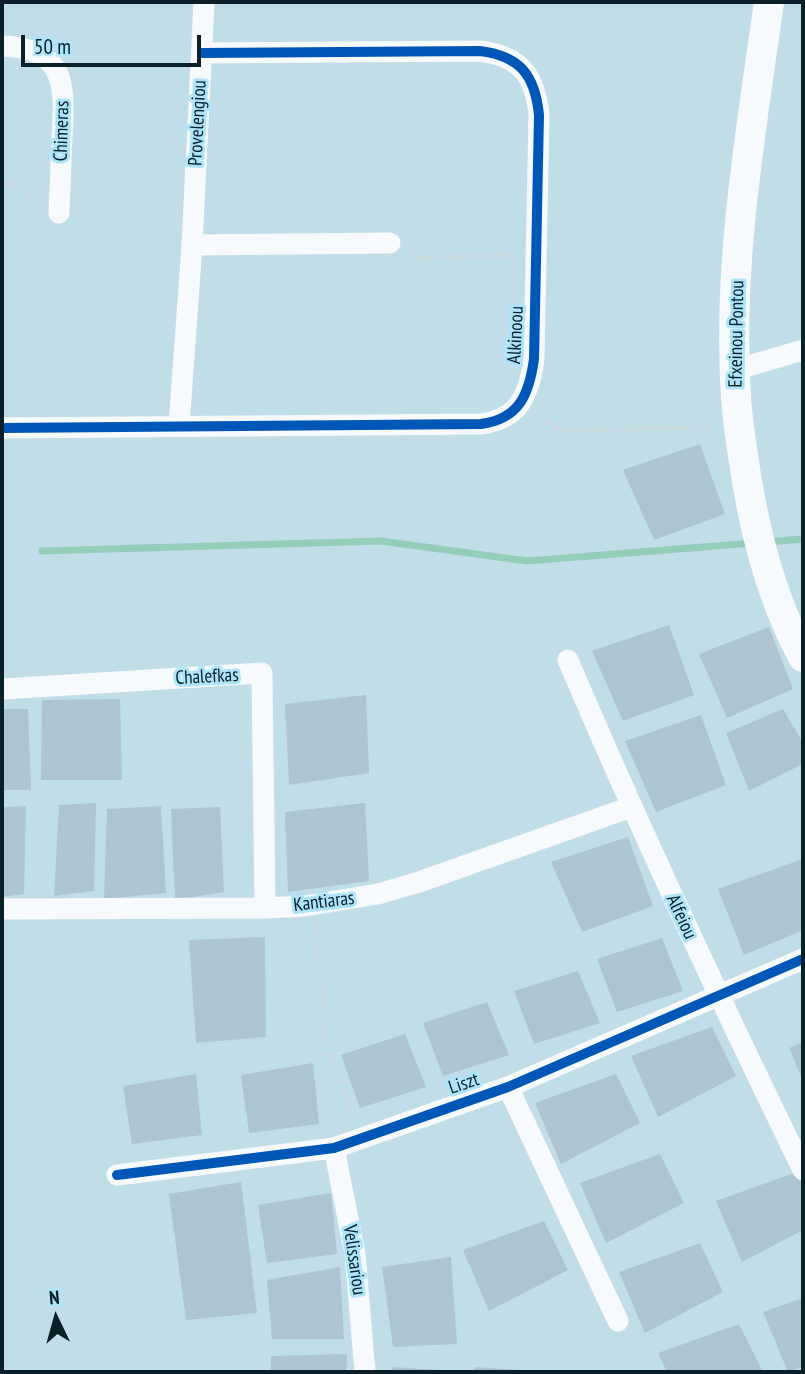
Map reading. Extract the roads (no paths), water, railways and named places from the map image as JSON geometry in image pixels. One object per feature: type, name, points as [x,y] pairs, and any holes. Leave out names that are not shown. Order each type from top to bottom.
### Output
[{"type":"street","name":"Provelengiou","points":[[179,426],[192,245],[204,2]]},
{"type":"street","name":"Efxeinou Pontou","points":[[769,2],[754,94],[744,184],[735,323],[735,370],[738,426],[756,527],[786,622],[803,657]]},
{"type":"street","name":"Chimeras","points":[[2,46],[18,46],[38,54],[55,67],[61,79],[64,98],[59,214]]},
{"type":"street","name":"Alkinoou","points":[[179,426],[481,425],[502,419],[518,407],[529,384],[534,359],[539,115],[538,101],[529,78],[514,61],[504,55],[480,51],[202,53]]},
{"type":"street","points":[[192,245],[390,243]]},
{"type":"street","points":[[735,370],[803,350]]},
{"type":"street","points":[[2,428],[179,426]]},
{"type":"street","name":"Alfeiou","points":[[568,660],[631,807],[718,997],[803,1170]]},
{"type":"street","name":"Chalefkas","points":[[2,688],[262,673],[265,908]]},
{"type":"street","name":"Kantiaras","points":[[2,909],[265,908],[316,905],[378,894],[419,882],[631,807]]},
{"type":"street","name":"Liszt","points":[[117,1175],[334,1149],[508,1087],[803,959]]},
{"type":"street","points":[[508,1087],[618,1321]]},
{"type":"street","name":"Velissariou","points":[[334,1149],[355,1254],[365,1372]]},
{"type":"waterway","points":[[766,542],[803,539]]},
{"type":"waterway","points":[[42,551],[381,541],[527,561],[754,543]]}]
